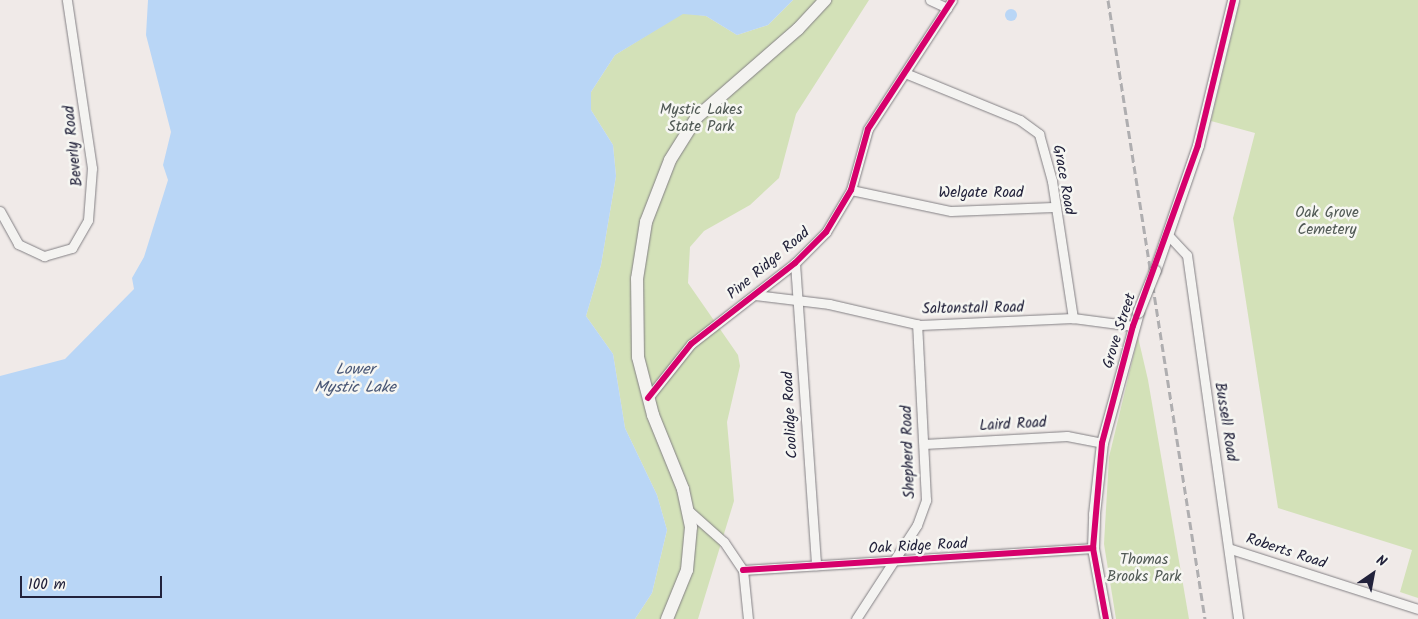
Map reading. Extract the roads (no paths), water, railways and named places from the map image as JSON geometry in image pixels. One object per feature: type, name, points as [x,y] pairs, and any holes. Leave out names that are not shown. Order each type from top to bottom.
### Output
[{"type":"main road","points":[[667,619],[689,560],[690,512],[648,398],[638,358],[636,279],[644,230],[660,182],[706,105],[798,29],[824,0]]},
{"type":"street","name":"Beverly Road","points":[[0,211],[18,244],[44,256],[72,248],[88,220],[92,168],[67,0]]},
{"type":"street","points":[[930,0],[946,8]]},
{"type":"street","name":"Pine Ridge Road","points":[[648,398],[691,344],[795,263],[826,232],[851,190],[868,129],[952,0]]},
{"type":"street","name":"Grove Street","points":[[1106,619],[1094,548],[1102,443],[1133,326],[1169,236],[1198,146],[1233,0]]},
{"type":"street","name":"Grace Road","points":[[905,73],[1020,120],[1039,134],[1049,166],[1053,207],[1072,318]]},
{"type":"street","name":"Welgate Road","points":[[851,190],[951,211],[1053,207]]},
{"type":"street","name":"Bussell Road","points":[[1169,236],[1187,255],[1231,549],[1238,619]]},
{"type":"street","name":"Coolidge Road","points":[[795,263],[800,301],[816,565]]},
{"type":"street","name":"Saltonstall Road","points":[[755,295],[800,301],[917,324],[1072,318],[1133,326]]},
{"type":"street","name":"Shepherd Road","points":[[856,619],[923,512],[924,444],[917,324]]},
{"type":"street","name":"Laird Road","points":[[924,444],[1067,436],[1102,443]]},
{"type":"street","points":[[690,512],[724,542],[743,570],[748,619]]},
{"type":"street","name":"Oak Ridge Road","points":[[743,570],[1094,548]]},
{"type":"street","name":"Roberts Road","points":[[1231,549],[1418,609]]},
{"type":"water","name":"Lower Mystic Lake","points":[[148,0],[793,0],[768,25],[737,35],[706,16],[683,14],[615,55],[591,92],[591,110],[613,145],[616,176],[601,265],[586,316],[613,354],[625,428],[657,495],[667,530],[652,593],[635,619],[0,619],[0,376],[65,359],[134,289],[132,278],[144,257],[168,180],[163,165],[171,132],[146,35]]},
{"type":"water","points":[[1009,9],[1013,9],[1017,15],[1013,21],[1009,21],[1005,17],[1005,13]]},
{"type":"railway","points":[[1108,0],[1205,619]]},
{"type":"park label","name":"Mystic Lakes State Park","points":[[701,118]]},
{"type":"park label","name":"Oak Grove Cemetery","points":[[1327,222]]},
{"type":"park label","name":"Thomas Brooks Park","points":[[1144,568]]}]
